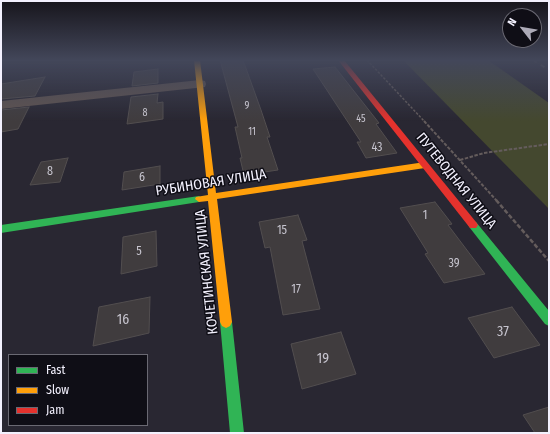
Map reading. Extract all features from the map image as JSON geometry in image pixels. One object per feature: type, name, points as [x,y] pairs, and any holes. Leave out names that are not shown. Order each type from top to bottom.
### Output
[{"type":"street","name":"КОЧЕТИНСКАЯ УЛИЦА","points":[[200,80],[237,433]]},
{"type":"street","name":"ПУТЕВОДНАЯ УЛИЦА","points":[[357,80],[549,320]]},
{"type":"street","points":[[1,106],[200,84]]},
{"type":"street","name":"РУБИНОВАЯ УЛИЦА","points":[[1,229],[425,165]]},
{"type":"path","points":[[386,80],[460,160],[549,261]]},
{"type":"path","points":[[460,160],[484,152],[549,144]]},
{"type":"green space","points":[[423,80],[517,80],[549,103],[549,209]]},
{"type":"building","points":[[25,80],[43,80],[35,96],[1,99],[1,84]]},
{"type":"building","points":[[133,80],[158,80],[158,83],[132,86]]},
{"type":"building","points":[[225,80],[250,80],[270,137],[267,137],[278,170],[244,175],[235,127],[238,127]]},
{"type":"building","points":[[320,80],[345,80],[379,123],[376,124],[397,153],[366,158],[357,142],[361,142]]},
{"type":"building","points":[[158,94],[157,103],[163,102],[163,119],[127,124],[131,97]]},
{"type":"building","points":[[29,107],[18,129],[1,132],[1,110]]},
{"type":"building","points":[[68,158],[60,182],[30,185],[41,162]]},
{"type":"building","points":[[160,166],[160,184],[122,190],[124,172]]},
{"type":"building","points":[[435,202],[452,224],[448,225],[485,274],[444,283],[425,254],[428,253],[400,208]]},
{"type":"building","points":[[298,215],[307,240],[302,241],[320,309],[283,315],[270,247],[265,248],[259,222]]},
{"type":"building","points":[[156,231],[157,266],[121,274],[123,237]]},
{"type":"building","points":[[150,297],[149,333],[93,346],[99,307]]},
{"type":"building","points":[[512,307],[540,345],[494,358],[468,318]]},
{"type":"building","points":[[341,332],[356,374],[302,389],[291,344]]},
{"type":"building","points":[[549,407],[549,433],[535,433],[523,415]]},
{"type":"traffic: fast","points":[[1,229],[199,199]]},
{"type":"traffic: fast","points":[[473,225],[549,320]]},
{"type":"traffic: fast","points":[[226,322],[237,433]]},
{"type":"traffic: slow","points":[[199,80],[226,322]]},
{"type":"traffic: slow","points":[[199,199],[425,165]]},
{"type":"traffic: jam","points":[[357,80],[473,225]]}]
